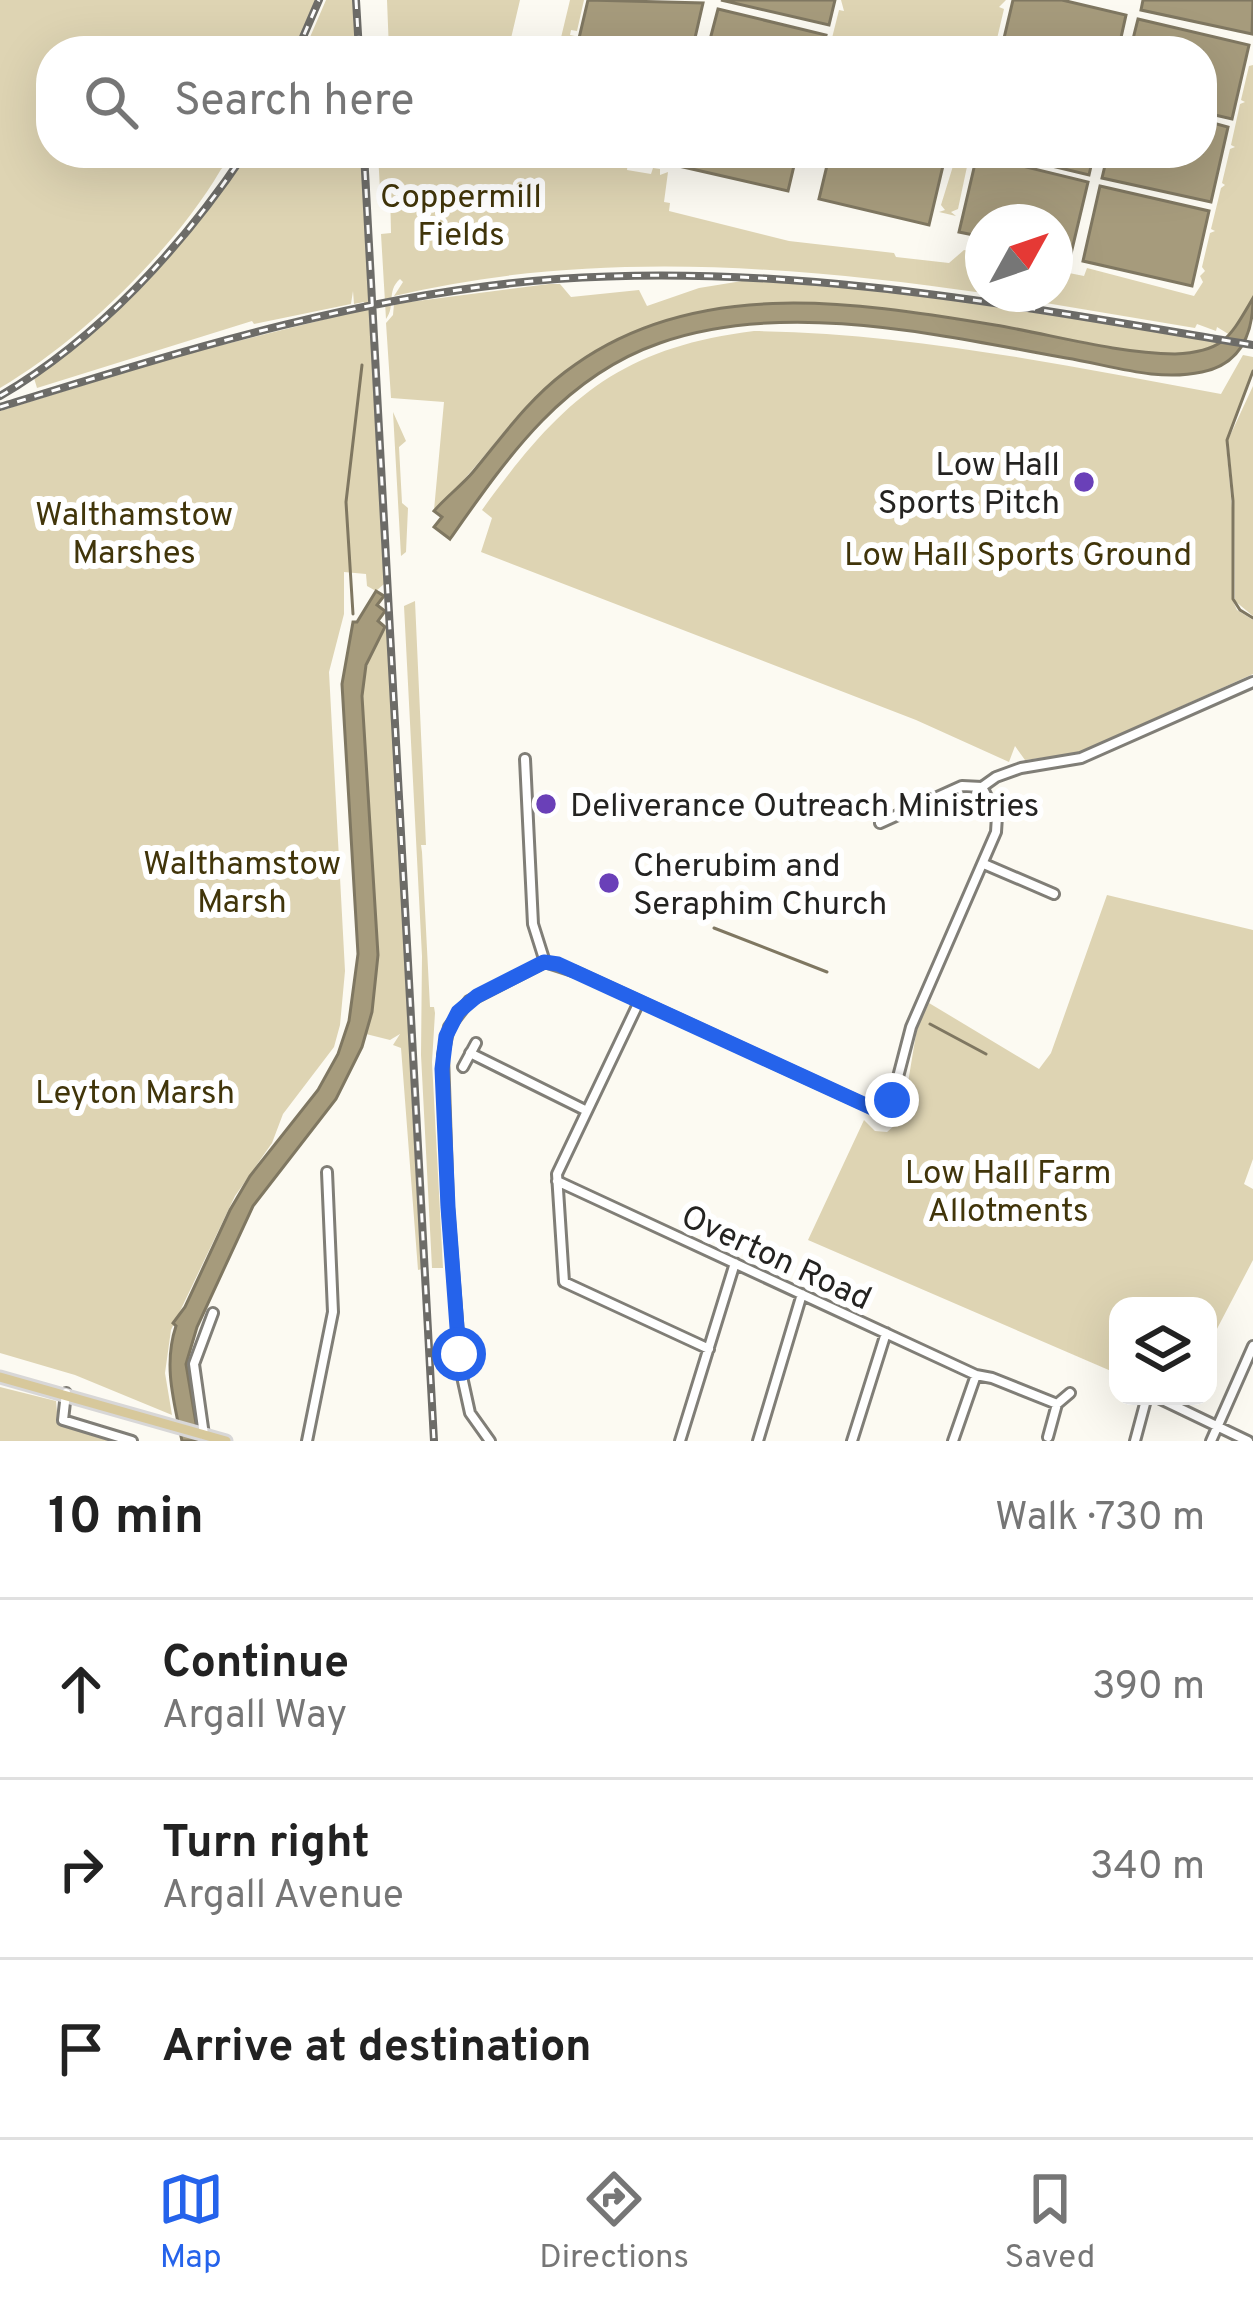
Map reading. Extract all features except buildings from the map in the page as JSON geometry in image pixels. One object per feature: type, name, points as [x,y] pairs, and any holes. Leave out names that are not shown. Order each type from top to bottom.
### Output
[{"type":"main road","points":[[0,1377],[226,1441]]},
{"type":"street","points":[[880,824],[962,786],[982,787],[1012,770],[1065,763],[1094,753],[1253,682]]},
{"type":"street","points":[[525,759],[533,924],[544,962]]},
{"type":"street","points":[[490,1441],[474,1421],[464,1392],[442,1069],[448,1028],[470,1001],[544,962],[576,972],[883,1113],[892,1100],[911,1027],[998,821],[982,787]]},
{"type":"street","points":[[983,864],[1054,894]]},
{"type":"street","points":[[639,1002],[557,1181],[564,1282],[709,1349]]},
{"type":"street","points":[[463,1067],[476,1042]]},
{"type":"street","points":[[470,1053],[587,1111]]},
{"type":"street","points":[[307,1441],[333,1312],[327,1172]]},
{"type":"street","name":"Overton Road","points":[[557,1181],[976,1375],[1057,1404]]},
{"type":"street","points":[[680,1441],[735,1263]]},
{"type":"street","points":[[758,1441],[802,1294]]},
{"type":"street","points":[[202,1434],[194,1364],[213,1313]]},
{"type":"street","points":[[852,1441],[886,1333]]},
{"type":"street","points":[[1211,1441],[1253,1346]]},
{"type":"street","points":[[953,1441],[976,1375]]},
{"type":"street","points":[[66,1393],[63,1420],[132,1441]]},
{"type":"street","points":[[1048,1437],[1057,1404],[1070,1394]]},
{"type":"street","points":[[1135,1441],[1146,1400],[1154,1396],[1247,1441]]},
{"type":"green space","points":[[0,0],[317,0],[301,36],[36,36],[36,168],[222,168],[178,231],[124,291],[63,345],[0,388]]},
{"type":"green space","points":[[326,0],[353,0],[354,36],[310,36]]},
{"type":"green space","points":[[387,0],[520,0],[512,36],[388,36]]},
{"type":"green space","points":[[570,0],[584,0],[577,31],[571,30],[570,35],[575,36],[561,36]]},
{"type":"green space","points":[[841,0],[1006,0],[999,7],[1004,9],[998,36],[832,36],[839,10],[844,11]]},
{"type":"green space","points":[[1253,65],[1253,298],[1230,335],[1217,327],[1216,331],[1197,324],[1195,328],[1073,308],[1073,274],[1084,276],[1087,268],[1194,296],[1203,282],[1200,276],[1205,271],[1210,233],[1215,231],[1211,229],[1230,149],[1235,147],[1231,145],[1240,104],[1245,102],[1241,100]]},
{"type":"green space","points":[[237,168],[362,168],[384,584],[376,591],[367,586],[366,574],[344,572],[344,614],[329,672],[345,971],[340,1025],[334,1047],[283,1114],[272,1143],[235,1196],[171,1330],[165,1373],[172,1415],[75,1375],[0,1353],[0,411],[178,356],[366,309],[364,302],[354,304],[353,291],[351,304],[252,321],[37,388],[34,378],[123,302],[202,216]]},
{"type":"green space","name":"Coppermill Fields","points":[[379,168],[627,168],[651,174],[653,168],[660,169],[660,175],[668,172],[664,202],[670,203],[669,211],[789,241],[894,253],[896,257],[949,263],[965,250],[965,291],[762,270],[614,267],[540,272],[394,296],[403,282],[400,279],[393,288],[386,319],[381,234],[391,233],[390,189],[380,190]]},
{"type":"green space","points":[[952,168],[967,168],[958,209],[951,212],[956,216],[939,212],[945,210],[941,205]]},
{"type":"green space","points":[[742,281],[820,284],[965,302],[965,312],[1030,312],[1224,342],[1198,352],[1162,354],[922,313],[797,303],[735,306],[676,317],[618,338],[565,371],[434,510],[444,402],[391,398],[386,323],[394,304],[560,284],[571,297],[639,290],[647,306],[699,288]]},
{"type":"green space","name":"Low Hall Sports Ground","points":[[754,331],[931,344],[1221,394],[1243,355],[1253,357],[1253,373],[1226,443],[1232,599],[1237,610],[1253,620],[1253,674],[1078,753],[1025,760],[1015,746],[1009,762],[916,720],[481,552],[492,518],[482,510],[566,410],[596,386],[665,351]]},
{"type":"green space","points":[[1253,386],[1253,616],[1235,601],[1228,440]]},
{"type":"green space","points":[[393,412],[406,441],[399,447],[402,503],[408,508],[406,552],[401,556]]},
{"type":"green space","points":[[415,601],[426,845],[421,845],[430,1007],[435,1013],[432,1062],[443,1268],[432,1268],[421,1055],[422,956],[404,606]]},
{"type":"green space","points":[[387,627],[422,1269],[418,1270],[401,1048],[393,1045],[400,1034],[390,1040],[366,1034],[378,955],[362,686],[370,655]]},
{"type":"green space","name":"Low Hall Farm Allotments","points":[[1107,895],[1253,930],[1253,1159],[1244,1184],[1253,1189],[1253,1260],[1217,1329],[1217,1297],[1109,1297],[1109,1370],[808,1240],[864,1120],[875,1131],[887,1132],[902,1119],[917,1028],[929,1003],[1039,1069],[1051,1053]]},
{"type":"green space","points":[[0,1387],[56,1401],[58,1423],[119,1441],[0,1441]]},
{"type":"shaded area","points":[[588,0],[703,3],[695,36],[580,36]]},
{"type":"shaded area","points":[[721,0],[835,0],[829,25]]},
{"type":"shaded area","points":[[1013,0],[1062,0],[1126,15],[1121,36],[1005,36]]},
{"type":"shaded area","points":[[1143,0],[1253,0],[1252,34],[1141,10]]},
{"type":"shaded area","points":[[718,9],[826,35],[826,36],[711,36]]},
{"type":"shaded area","points":[[1138,19],[1211,36],[1134,36]]},
{"type":"shaded area","points":[[1217,38],[1249,45],[1232,119],[1217,116]]},
{"type":"shaded area","points":[[1217,124],[1228,127],[1211,202],[1102,178],[1104,168],[1217,168]]},
{"type":"shaded area","points":[[688,168],[793,168],[788,191]]},
{"type":"shaded area","points":[[826,168],[942,168],[929,225],[819,199]]},
{"type":"shaded area","points":[[974,168],[1030,168],[1088,182],[1073,245],[1073,204],[966,204]]},
{"type":"shaded area","points":[[1060,168],[1091,168],[1089,175]]},
{"type":"shaded area","points":[[1100,186],[1209,211],[1192,286],[1083,261]]},
{"type":"shaded area","points":[[1253,298],[1251,324],[1235,355],[1215,368],[1185,375],[1133,371],[862,325],[758,324],[708,330],[660,343],[594,377],[540,423],[450,539],[434,527],[442,517],[434,511],[551,383],[613,341],[664,321],[718,309],[828,304],[940,316],[1107,347],[1175,354],[1205,350],[1224,340]]},
{"type":"shaded area","points":[[376,591],[384,596],[377,605],[385,611],[378,621],[385,627],[366,665],[362,696],[378,955],[372,1012],[362,1047],[336,1099],[253,1206],[197,1327],[186,1364],[199,1441],[182,1441],[171,1384],[173,1323],[250,1176],[318,1090],[349,1021],[358,954],[342,684],[353,622]]},
{"type":"waterway","points":[[353,614],[346,502],[362,365]]},
{"type":"waterway","points":[[1253,371],[1227,440],[1233,501],[1233,599],[1253,618]]},
{"type":"waterway","points":[[714,928],[827,972]]},
{"type":"waterway","points":[[930,1024],[986,1054]]},
{"type":"railway","points":[[303,36],[319,0]]},
{"type":"railway","points":[[356,0],[358,36]]},
{"type":"railway","points":[[0,396],[71,347],[136,288],[194,223],[234,168]]},
{"type":"railway","points":[[365,168],[434,1441]]},
{"type":"railway","points":[[0,407],[275,327],[415,297],[557,279],[645,275],[820,282],[993,303],[1253,345]]},
{"type":"place","name":"Low Hall Sports Pitch","points":[[1084,482]]},
{"type":"place","name":"Deliverance Outreach Ministries","points":[[546,804]]},
{"type":"place","name":"Cherubim and Seraphim Church","points":[[609,883]]},
{"type":"route","points":[[459,1354],[442,1055],[451,1022],[477,996],[544,962],[558,964],[883,1113],[892,1100]]},
{"type":"park label","name":"Walthamstow Marshes","points":[[134,532]]},
{"type":"park label","name":"Walthamstow Marsh","points":[[242,881]]},
{"type":"park label","name":"Leyton Marsh","points":[[135,1091]]}]
